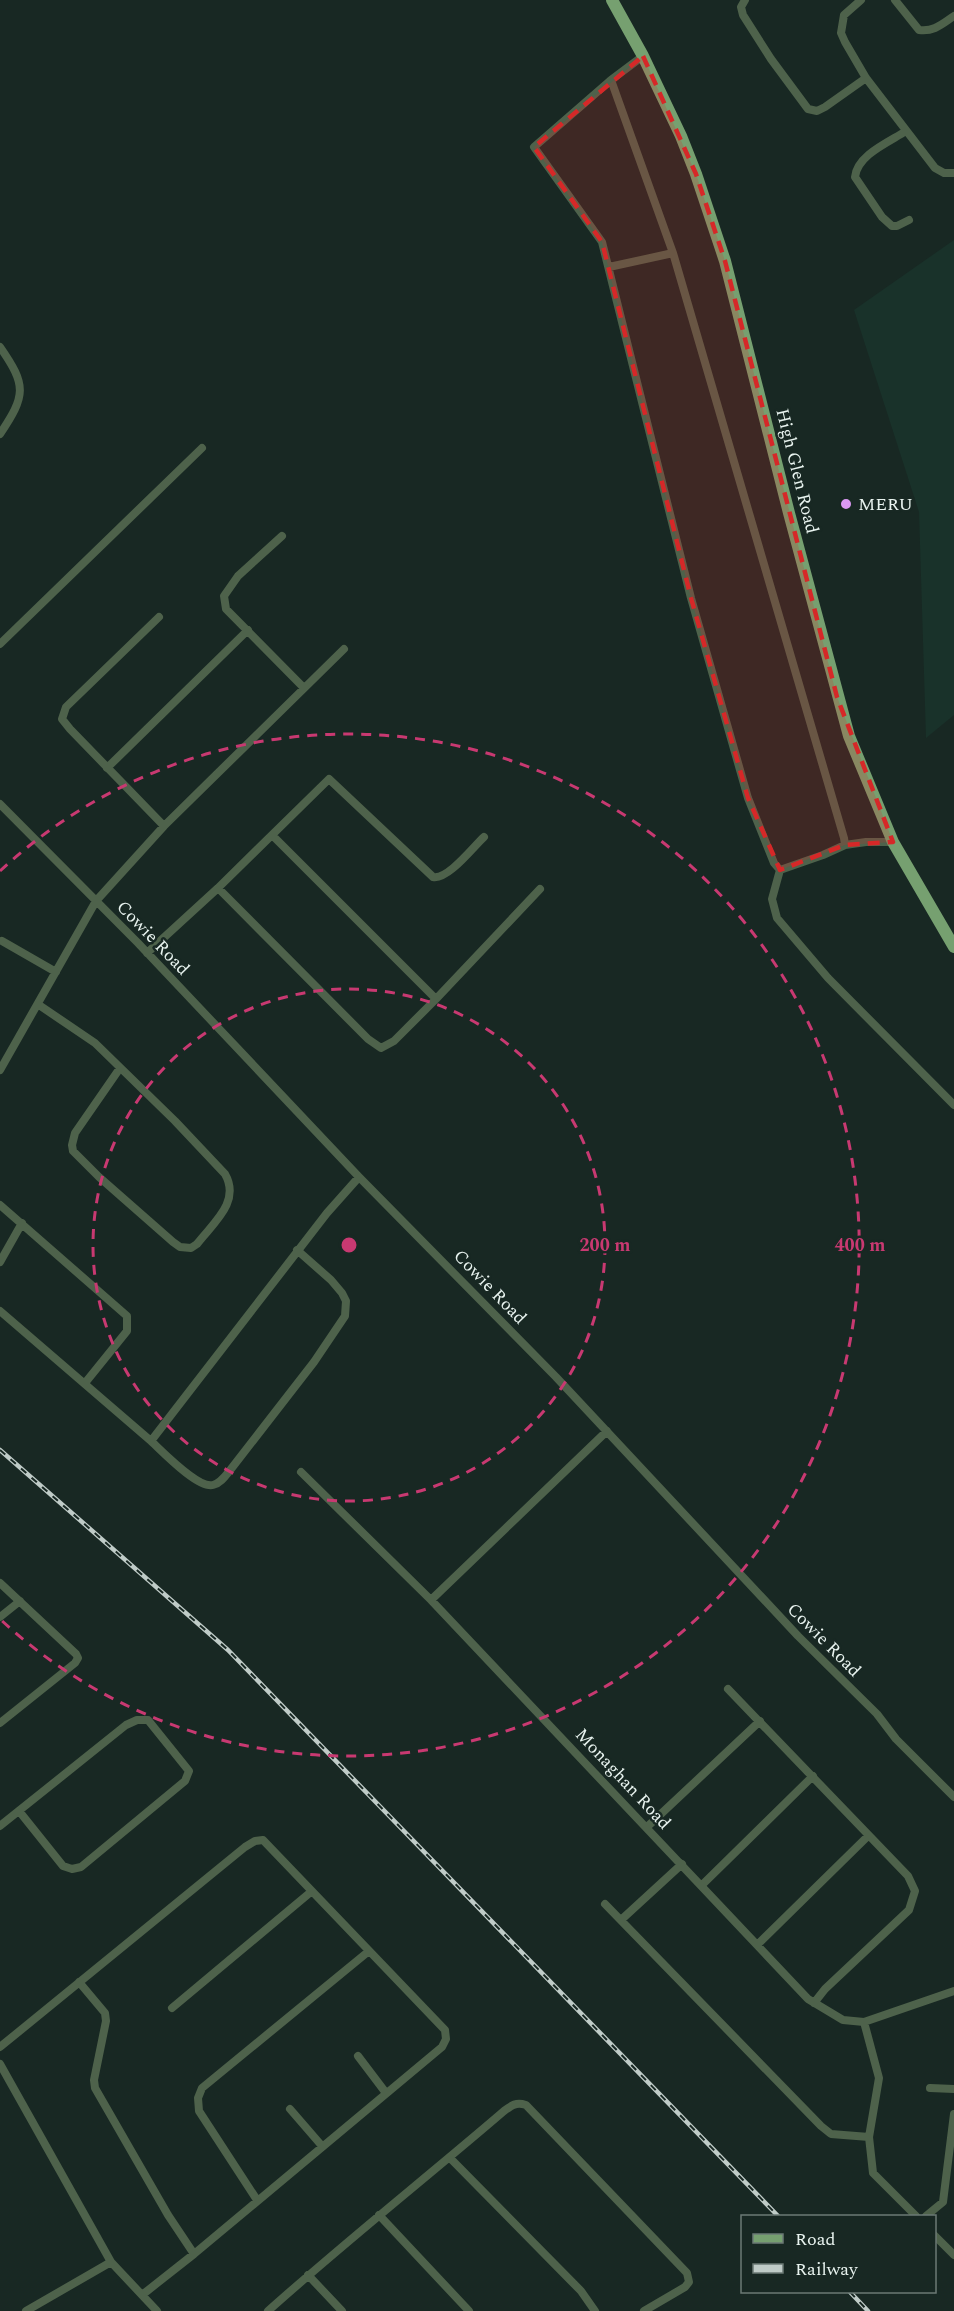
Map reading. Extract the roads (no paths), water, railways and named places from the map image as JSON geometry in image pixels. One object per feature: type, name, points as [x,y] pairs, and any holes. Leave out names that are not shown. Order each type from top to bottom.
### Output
[{"type":"main road","name":"High Glen Road","points":[[612,0],[643,56],[681,136],[725,261],[837,697],[852,746],[892,842],[954,947]]},
{"type":"street","points":[[745,0],[741,7],[743,15],[771,59],[808,109],[817,111],[825,107],[866,78]]},
{"type":"street","points":[[861,0],[844,15],[841,33],[866,78],[935,168],[944,173],[954,173]]},
{"type":"street","points":[[895,0],[919,30],[935,29],[954,16]]},
{"type":"street","points":[[643,56],[611,80],[534,147],[602,242],[691,598],[748,798],[774,863],[780,870]]},
{"type":"street","points":[[611,80],[673,253],[845,845]]},
{"type":"street","points":[[906,131],[859,163],[855,177],[887,222],[897,226],[909,220]]},
{"type":"street","points":[[609,267],[673,253]]},
{"type":"street","points":[[0,347],[16,370],[20,388],[15,412],[0,434]]},
{"type":"street","points":[[0,644],[202,448]]},
{"type":"street","points":[[282,536],[238,576],[224,596],[226,609],[304,688]]},
{"type":"street","points":[[159,617],[66,707],[62,719],[164,826]]},
{"type":"street","points":[[107,768],[248,630]]},
{"type":"street","points":[[0,1070],[39,1005],[96,901],[164,826],[344,650]]},
{"type":"street","points":[[147,953],[218,888],[329,779],[433,877],[438,878],[447,873],[484,837]]},
{"type":"street","name":"Cowie Road","points":[[1,806],[147,953],[359,1177],[431,1248],[607,1431],[798,1636],[877,1714],[896,1739],[954,1797]]},
{"type":"street","points":[[272,835],[436,999]]},
{"type":"street","points":[[780,870],[845,845],[892,842]]},
{"type":"street","points":[[780,870],[772,899],[777,918],[828,978],[954,1105]]},
{"type":"street","points":[[218,888],[368,1039],[381,1048],[394,1041],[540,889]]},
{"type":"street","points":[[2,941],[56,972]]},
{"type":"street","points":[[39,1005],[79,1031],[120,1068],[225,1174],[231,1184],[230,1199],[225,1209],[191,1248],[180,1247],[173,1242],[106,1184],[73,1151],[75,1133],[120,1068]]},
{"type":"street","points":[[151,1441],[297,1250],[359,1177]]},
{"type":"street","points":[[0,1206],[127,1316],[127,1332],[84,1383]]},
{"type":"street","points":[[0,1262],[22,1223]]},
{"type":"street","points":[[0,1311],[202,1484],[214,1485],[231,1469],[334,1334],[345,1316],[346,1301],[342,1293],[297,1250]]},
{"type":"street","points":[[430,1600],[607,1431]]},
{"type":"street","name":"Monaghan Road","points":[[302,1472],[430,1600],[808,1999],[843,2020],[864,2022]]},
{"type":"street","points":[[0,1583],[78,1658],[75,1663],[0,1723]]},
{"type":"street","points":[[0,1617],[20,1601]]},
{"type":"street","points":[[728,1689],[908,1876],[915,1891],[909,1910],[825,1989],[814,2003]]},
{"type":"street","points":[[0,1826],[19,1810],[126,1725],[137,1720],[148,1720],[189,1771],[185,1781],[77,1869],[63,1866],[19,1810]]},
{"type":"street","points":[[647,1827],[760,1721]]},
{"type":"street","points":[[702,1885],[813,1776]]},
{"type":"street","points":[[757,1945],[868,1836]]},
{"type":"street","points":[[0,2047],[236,1854],[255,1841],[263,1840],[445,2030],[442,2047],[142,2295]]},
{"type":"street","points":[[621,1920],[682,1864]]},
{"type":"street","points":[[172,2008],[312,1891]]},
{"type":"street","points":[[604,1904],[821,2126],[831,2134],[869,2137]]},
{"type":"street","points":[[257,2200],[199,2111],[199,2093],[202,2088],[369,1951]]},
{"type":"street","points":[[79,1982],[105,2013],[106,2021],[94,2080],[95,2088],[168,2215],[194,2254]]},
{"type":"street","points":[[914,2215],[873,2173],[869,2137],[879,2078],[864,2022],[954,1991]]},
{"type":"street","points":[[358,2056],[386,2093]]},
{"type":"street","points":[[0,2064],[111,2262],[157,2311]]},
{"type":"street","points":[[930,2088],[954,2089]]},
{"type":"street","points":[[268,2311],[513,2104],[526,2105],[687,2273],[689,2282],[685,2287],[644,2311]]},
{"type":"street","points":[[290,2109],[322,2146]]},
{"type":"street","points":[[928,2215],[943,2202],[954,2114]]},
{"type":"street","points":[[450,2158],[581,2291],[595,2311]]},
{"type":"street","points":[[379,2215],[469,2311]]},
{"type":"street","points":[[936,2237],[954,2255]]},
{"type":"street","points":[[26,2311],[111,2262]]},
{"type":"street","points":[[308,2275],[342,2311]]},
{"type":"railway","points":[[0,1450],[228,1650],[777,2215]]},
{"type":"railway","points":[[851,2293],[868,2311]]},
{"type":"place","name":"MERU","points":[[846,504]]}]
